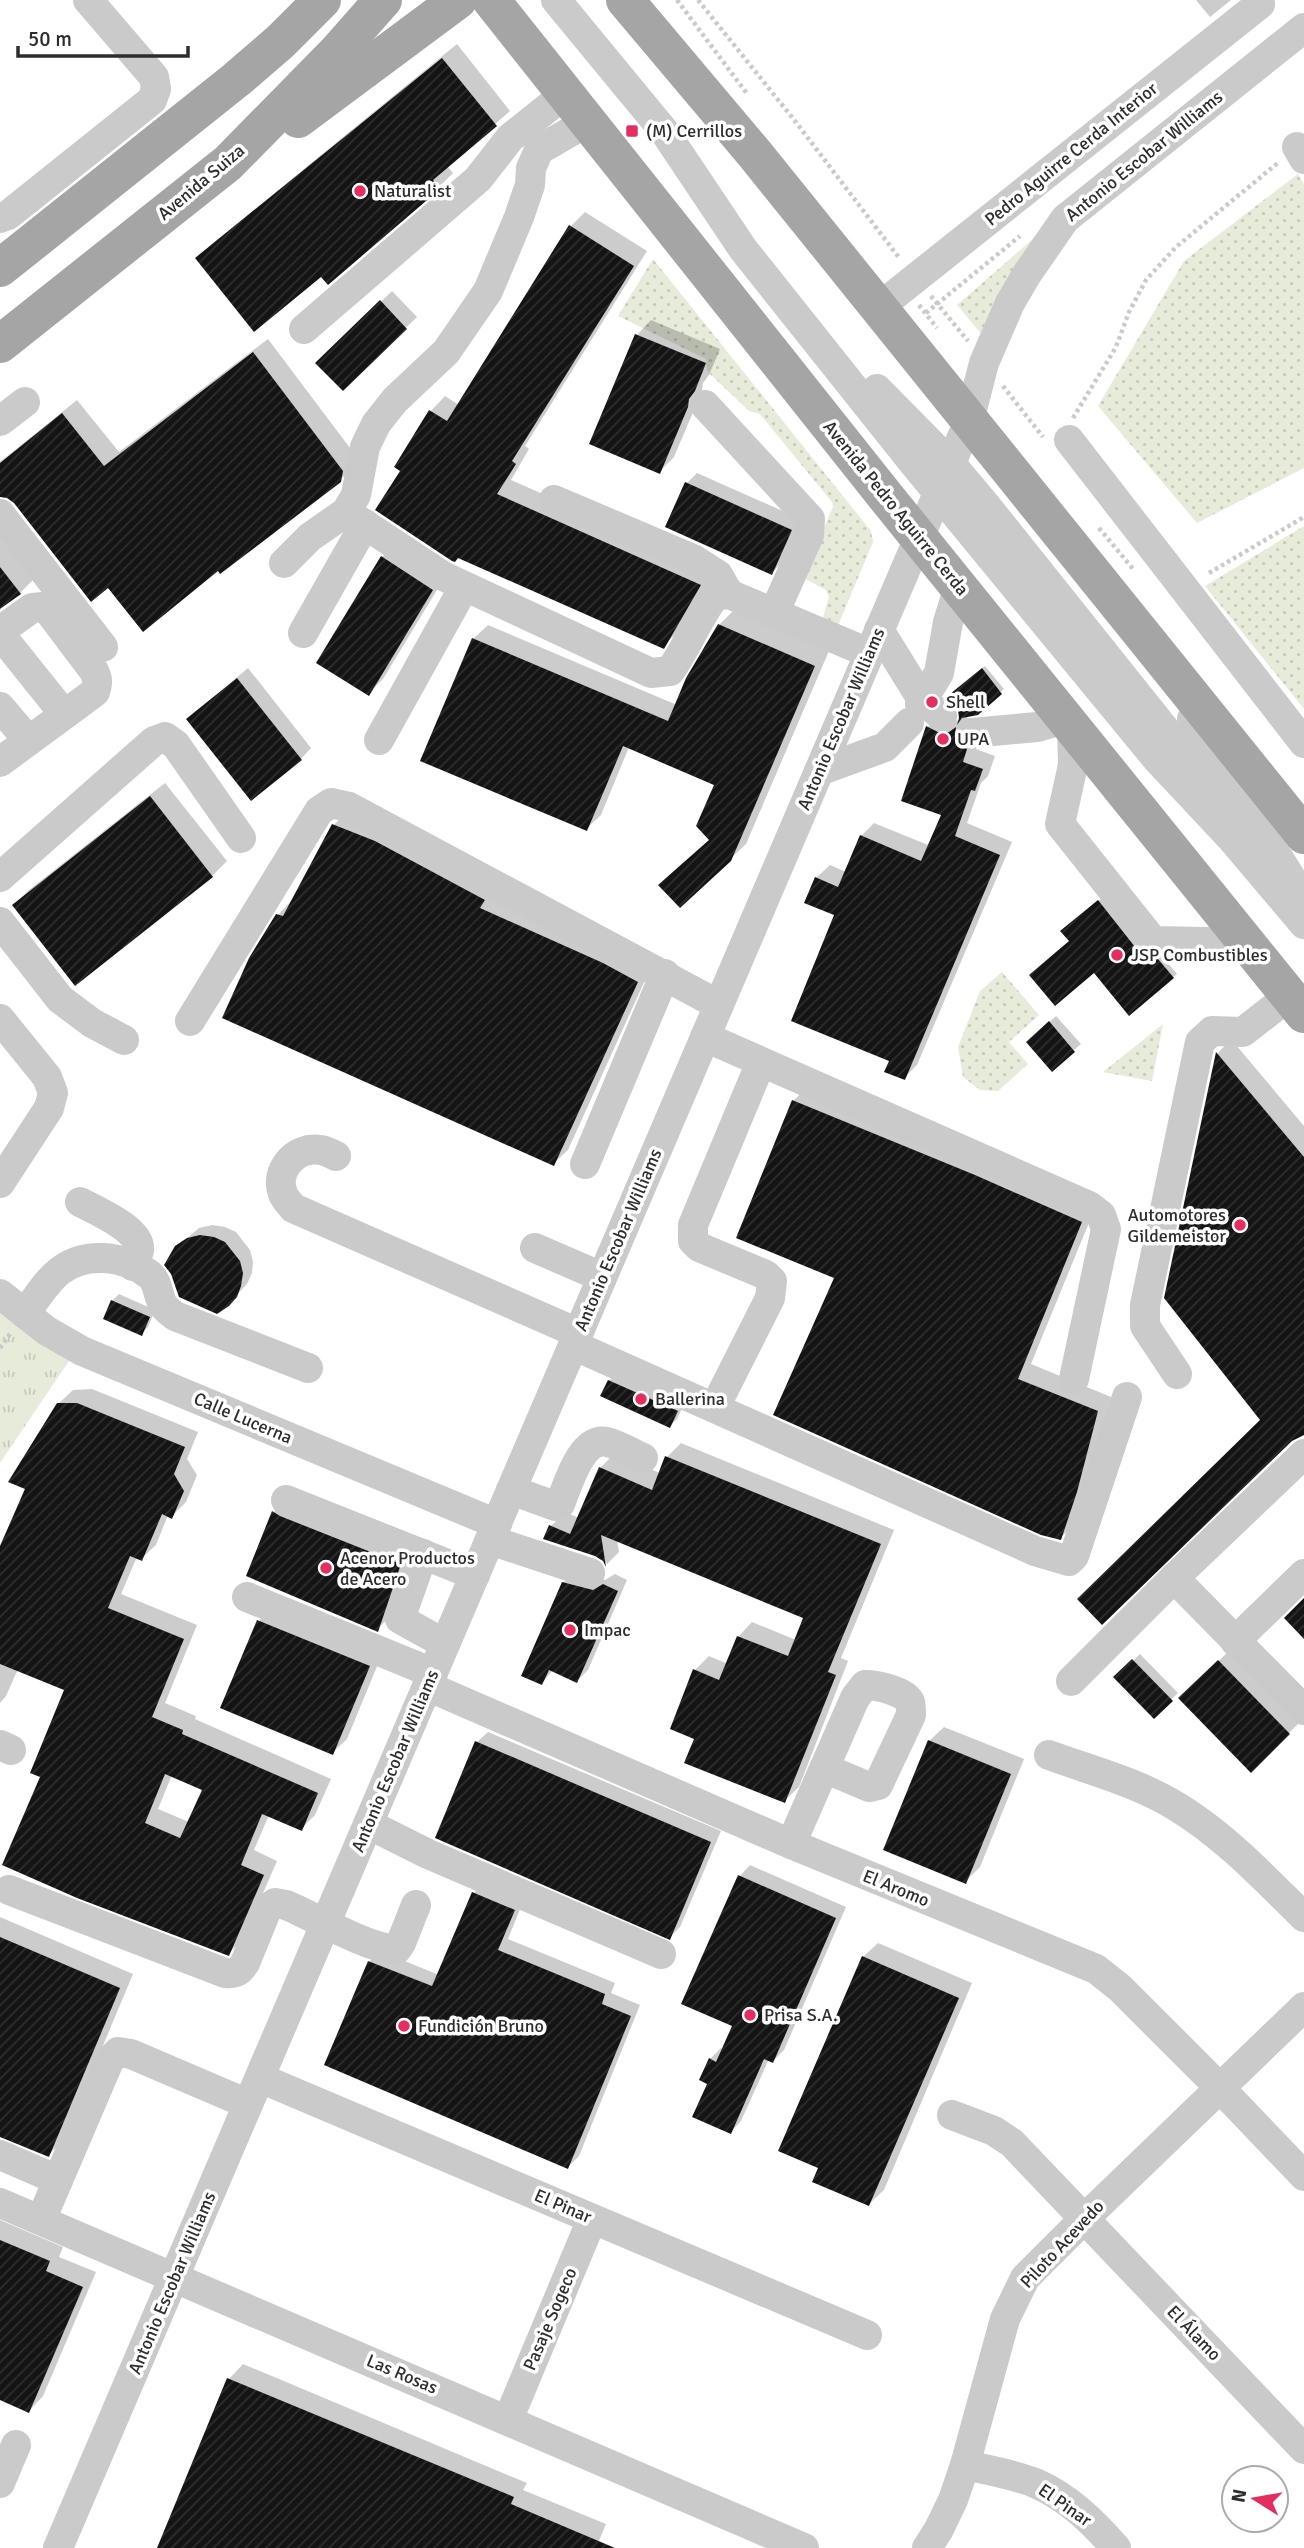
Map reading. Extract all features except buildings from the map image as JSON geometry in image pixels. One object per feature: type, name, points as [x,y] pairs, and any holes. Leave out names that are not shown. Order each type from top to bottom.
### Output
[{"type":"main road","name":"Avenida Suiza","points":[[0,344],[228,163],[320,71],[383,0]]},
{"type":"main road","points":[[228,163],[315,107],[458,0]]},
{"type":"main road","name":"Avenida Pedro Aguirre Cerda","points":[[491,0],[1296,1005]]},
{"type":"main road","points":[[625,0],[754,153],[1304,835]]},
{"type":"main road","points":[[0,268],[237,79],[312,4]]},
{"type":"street","points":[[0,218],[8,215],[152,100],[156,89],[154,77],[88,0]]},
{"type":"street","points":[[556,0],[679,151],[743,249],[938,493],[1157,760],[1233,840],[1304,924]]},
{"type":"street","points":[[578,0],[681,129],[753,235],[865,375],[951,464],[988,508],[1304,901]]},
{"type":"street","name":"Pedro Aguirre Cerda Interior","points":[[878,308],[1260,4],[1257,0]]},
{"type":"street","name":"Antonio Escobar Williams","points":[[58,2548],[970,421],[984,363],[1010,303],[1065,219],[1304,28]]},
{"type":"street","points":[[304,329],[478,179],[510,138],[576,108]]},
{"type":"street","points":[[303,633],[356,518],[356,495],[365,447],[376,424],[395,400],[446,352],[488,291],[519,217],[530,186],[531,168],[539,150],[576,108]]},
{"type":"street","points":[[0,421],[25,402]]},
{"type":"street","points":[[705,405],[810,519],[809,536],[774,613]]},
{"type":"street","points":[[1068,433],[1304,743]]},
{"type":"street","points":[[554,500],[693,559],[718,575],[729,594]]},
{"type":"street","points":[[0,514],[103,647]]},
{"type":"street","points":[[284,563],[310,537],[356,518]]},
{"type":"street","points":[[356,518],[443,576],[651,673],[670,671],[682,655],[704,610],[715,596],[729,594],[774,613],[874,642],[924,711]]},
{"type":"street","points":[[379,740],[464,587]]},
{"type":"street","points":[[819,771],[885,747],[924,711],[939,673],[948,622],[960,587]]},
{"type":"street","points":[[0,762],[95,692],[97,678],[48,610],[43,607],[32,608],[0,633],[64,714]]},
{"type":"street","points":[[1134,626],[1304,901]]},
{"type":"street","points":[[0,707],[27,740]]},
{"type":"street","points":[[972,733],[1068,722],[1073,765],[1060,824],[1153,941],[1208,942],[1243,939]]},
{"type":"street","points":[[0,877],[154,741],[165,737],[176,745],[241,838]]},
{"type":"street","points":[[190,1021],[319,811],[331,803],[349,807],[719,1005]]},
{"type":"street","points":[[0,922],[60,999],[92,1023],[124,1040]]},
{"type":"street","points":[[585,1164],[665,974]]},
{"type":"street","points":[[1219,1053],[1243,1032],[1296,1005]]},
{"type":"street","points":[[0,1019],[47,1077],[53,1093],[49,1108],[0,1183]]},
{"type":"street","points":[[1177,1374],[1145,1326],[1145,1306],[1200,1042],[1212,1031],[1243,1032]]},
{"type":"street","points":[[705,1037],[1088,1206],[1101,1215],[1106,1229],[1074,1379]]},
{"type":"street","points":[[715,1407],[770,1298],[772,1281],[766,1275],[699,1247],[693,1241],[693,1225],[761,1062]]},
{"type":"street","points":[[335,1156],[320,1149],[302,1151],[288,1161],[281,1177],[283,1194],[293,1208],[576,1339],[715,1407],[1035,1550],[1069,1561],[1074,1556],[1127,1396]]},
{"type":"street","points":[[80,1202],[122,1225],[137,1239],[139,1249],[133,1266]]},
{"type":"street","points":[[536,1248],[602,1277]]},
{"type":"street","points":[[25,1314],[45,1285],[72,1262],[91,1258],[120,1259],[152,1276],[163,1306],[175,1316],[308,1368]]},
{"type":"street","name":"Calle Lucerna","points":[[0,1294],[63,1341],[101,1360],[590,1573]]},
{"type":"street","points":[[511,1490],[555,1506],[560,1504],[584,1450],[597,1441],[607,1442],[643,1458]]},
{"type":"street","points":[[1070,1681],[1304,1454]]},
{"type":"street","points":[[286,1500],[475,1575]]},
{"type":"street","points":[[423,1554],[400,1619],[445,1644]]},
{"type":"street","points":[[1235,1641],[1304,1574]]},
{"type":"street","points":[[1174,1578],[1235,1641],[1300,1699]]},
{"type":"street","name":"El Aromo","points":[[247,1597],[791,1844],[1096,1969],[1120,1988],[1304,2176]]},
{"type":"street","points":[[1049,1755],[1138,1787],[1177,1807],[1225,1840],[1304,1917]]},
{"type":"street","points":[[791,1844],[824,1768]]},
{"type":"street","points":[[368,1824],[428,1854],[662,1954]]},
{"type":"street","points":[[9,1890],[233,1974],[240,1971],[267,1909],[275,1903],[391,1949],[397,1949],[416,1905]]},
{"type":"street","name":"Piloto Acevedo","points":[[927,2548],[947,2513],[965,2465],[1005,2319],[1026,2278],[1084,2218],[1304,2007]]},
{"type":"street","name":"El Pinar","points":[[58,2180],[109,2061],[118,2052],[131,2054],[254,2091],[592,2219],[867,2335]]},
{"type":"street","name":"El Álamo","points":[[951,2115],[994,2131],[1012,2143],[1304,2449]]},
{"type":"street","points":[[0,2155],[58,2180],[41,2220]]},
{"type":"street","name":"Las Rosas","points":[[0,2203],[804,2548]]},
{"type":"street","name":"Pasaje Sogeco","points":[[509,2420],[592,2219]]},
{"type":"street","points":[[0,2483],[16,2445]]},
{"type":"street","name":"El Pinar","points":[[965,2465],[1019,2478],[1050,2491],[1081,2512],[1116,2548]]},
{"type":"path","points":[[698,0],[916,278]]},
{"type":"path","points":[[1068,433],[1116,347],[1129,312],[1146,280],[1176,247],[1301,153]]},
{"type":"path","points":[[1209,573],[1304,517]]},
{"type":"green space","points":[[1298,174],[1304,184],[1304,468],[1197,523],[1098,406],[1184,261]]},
{"type":"green space","points":[[1049,225],[983,336],[957,305]]},
{"type":"green space","points":[[653,259],[871,531],[873,542],[837,628],[822,621],[829,597],[826,590],[802,577],[833,507],[832,502],[760,414],[749,411],[707,371],[706,359],[618,316]]},
{"type":"green space","points":[[1304,526],[1304,709],[1205,586]]},
{"type":"green space","points":[[1002,972],[1039,1015],[1009,1042],[1028,1064],[998,1091],[980,1090],[963,1077],[958,1047],[980,991]]},
{"type":"green space","points":[[1163,1024],[1152,1081],[1103,1072]]},
{"type":"green space","points":[[0,1308],[71,1358],[0,1463]]},
{"type":"place","name":"(M) Cerrillos","points":[[632,131]]},
{"type":"place","name":"Naturalist","points":[[360,191]]},
{"type":"place","name":"Shell","points":[[932,702]]},
{"type":"place","name":"UPA","points":[[943,739]]},
{"type":"place","name":"JSP Combustibles","points":[[1117,955]]},
{"type":"place","name":"Automotores Gildemeistor","points":[[1240,1225]]},
{"type":"place","name":"Ballerina","points":[[641,1399]]},
{"type":"place","name":"Acenor Productos de Acero","points":[[326,1568]]},
{"type":"place","name":"Impac","points":[[570,1630]]},
{"type":"place","name":"Prisa S.A.","points":[[750,2015]]},
{"type":"place","name":"Fundición Bruno","points":[[404,2026]]}]
